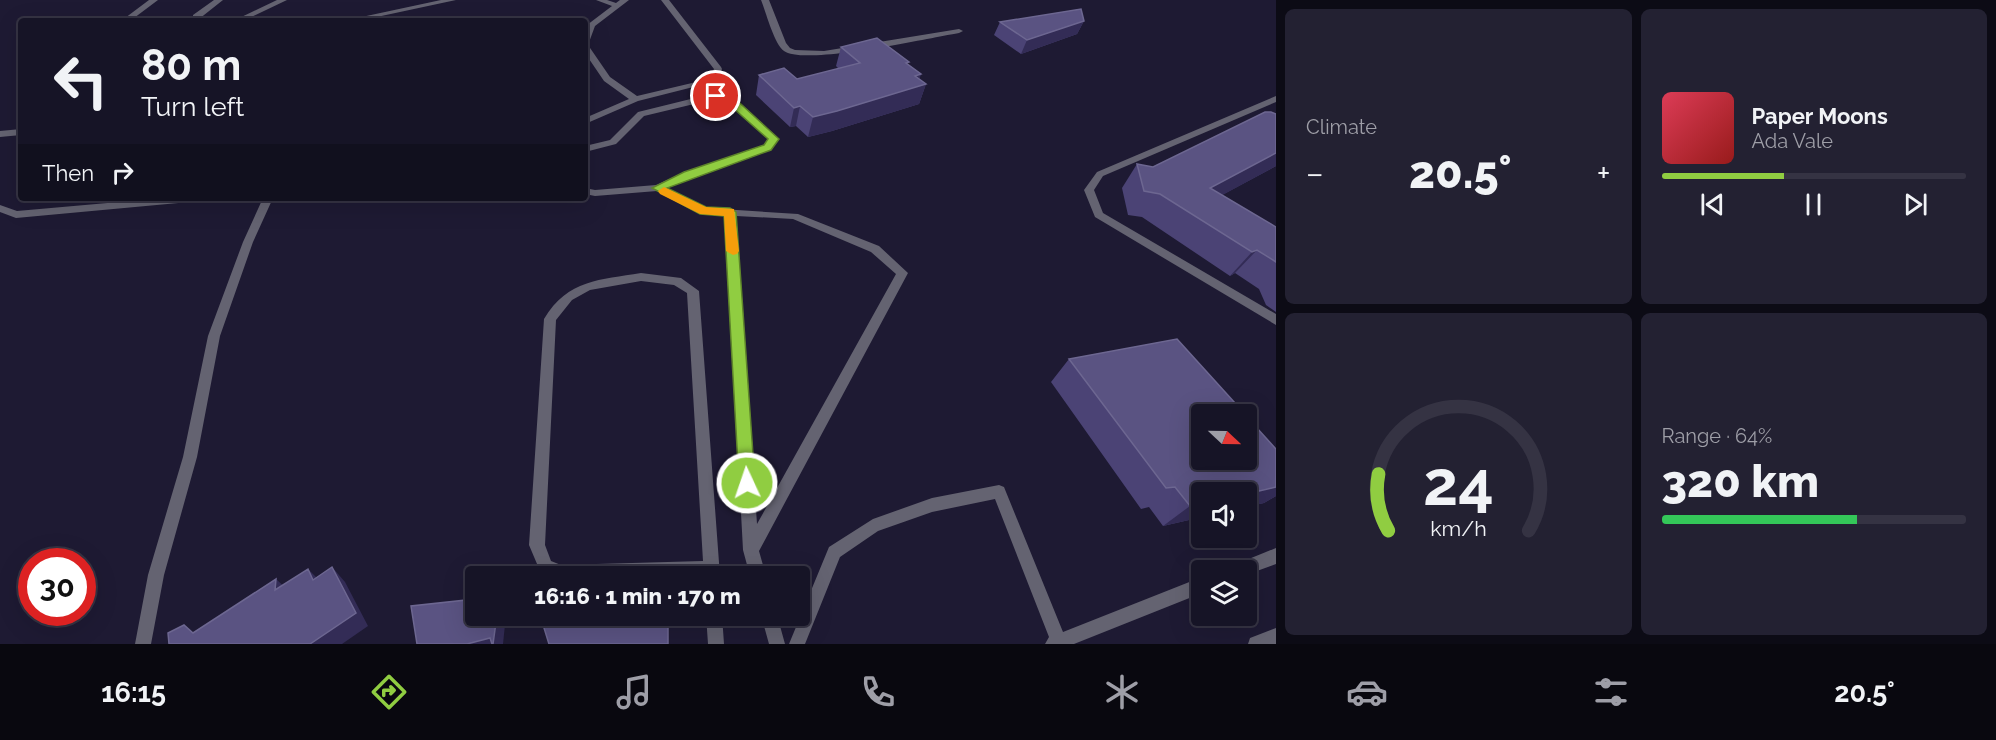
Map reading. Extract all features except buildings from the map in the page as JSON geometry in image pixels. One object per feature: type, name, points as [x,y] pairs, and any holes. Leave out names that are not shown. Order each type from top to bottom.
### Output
[{"type":"street","points":[[129,18],[154,0]]},
{"type":"street","points":[[196,16],[219,0]]},
{"type":"street","points":[[244,18],[283,0]]},
{"type":"street","points":[[363,18],[452,0]]},
{"type":"street","points":[[600,0],[618,6]]},
{"type":"street","points":[[588,36],[591,25],[625,0]]},
{"type":"street","points":[[588,120],[634,99],[713,81],[718,69],[665,0]]},
{"type":"street","points":[[765,0],[782,44],[787,50],[795,52],[824,53],[959,31]]},
{"type":"street","points":[[588,50],[607,79],[634,99]]},
{"type":"street","points":[[588,148],[613,142],[641,114],[716,96],[727,97],[773,139],[767,148],[688,174],[658,188],[588,192]]},
{"type":"street","points":[[1276,99],[1236,120],[1100,174],[1089,190],[1099,215],[1276,320]]},
{"type":"street","points":[[0,134],[18,132]]},
{"type":"street","points":[[658,188],[704,211],[794,216],[875,249],[902,273],[751,550]]},
{"type":"street","points":[[0,208],[16,215],[168,201]]},
{"type":"street","points":[[143,644],[156,575],[189,457],[214,336],[248,242],[267,201]]},
{"type":"street","points":[[730,212],[751,550],[755,566]]},
{"type":"street","points":[[641,277],[677,281],[693,291],[711,572],[561,573],[545,566],[537,545],[550,319],[568,297],[587,286],[641,277]]},
{"type":"street","points":[[797,644],[834,552],[873,526],[932,505],[999,492],[1056,643],[1191,589]]},
{"type":"street","points":[[1257,563],[1276,556]]},
{"type":"street","points":[[715,626],[716,644]]},
{"type":"street","points":[[772,626],[777,644]]},
{"type":"street","points":[[1256,644],[1276,636]]},
{"type":"slow traffic","points":[[664,191],[704,211],[730,212],[733,251]]},
{"type":"route","points":[[716,96],[727,97],[773,139],[767,148],[688,174],[658,188],[704,211],[730,212],[747,483]]}]
